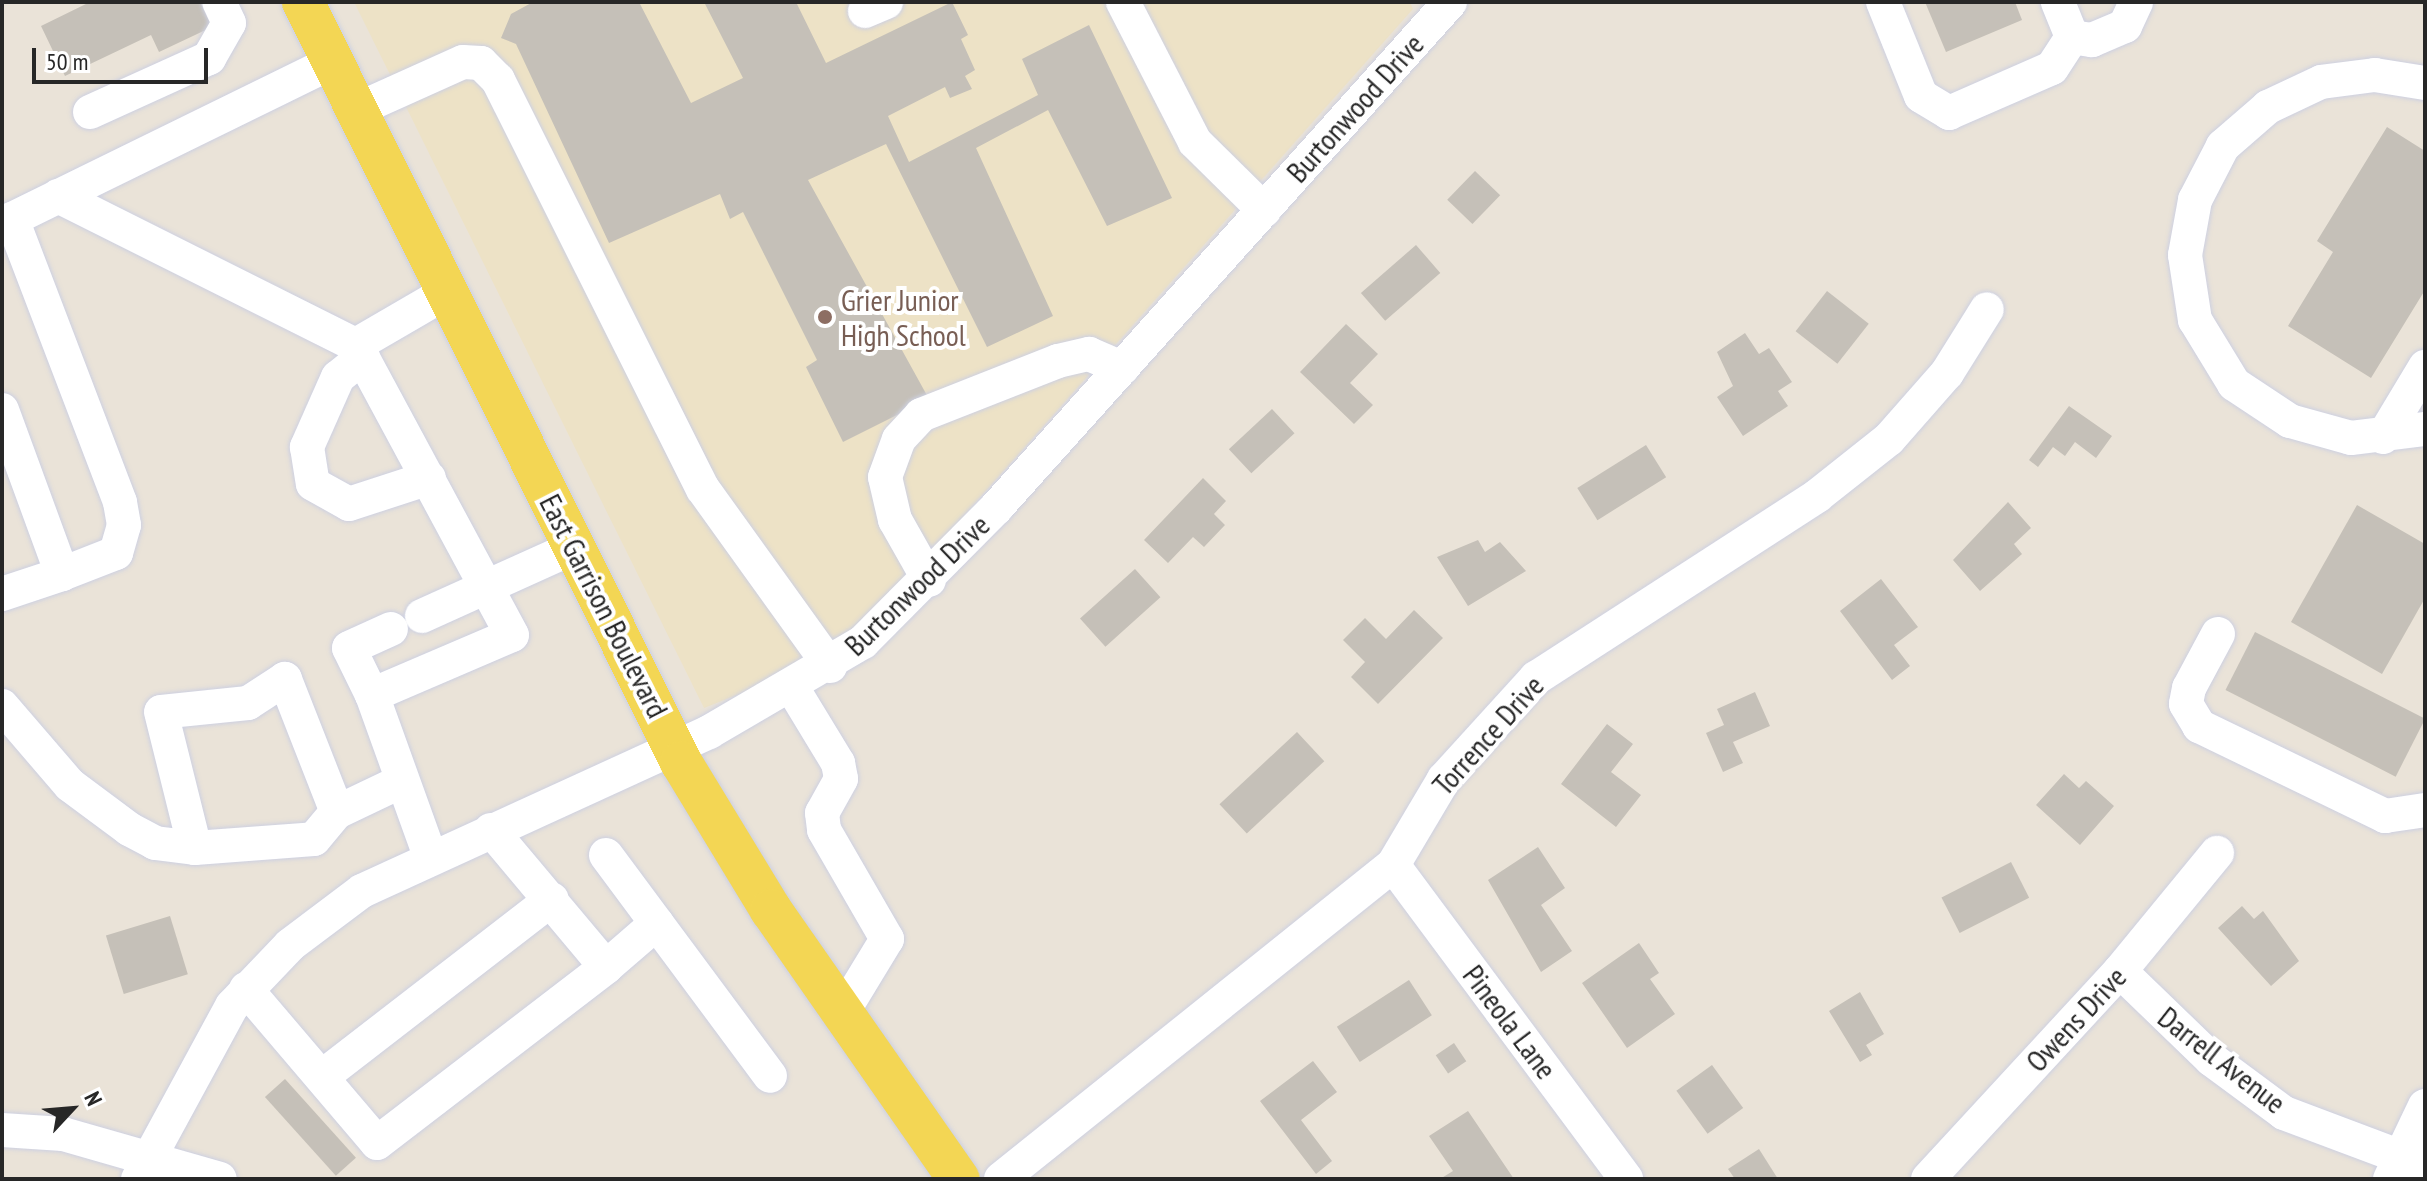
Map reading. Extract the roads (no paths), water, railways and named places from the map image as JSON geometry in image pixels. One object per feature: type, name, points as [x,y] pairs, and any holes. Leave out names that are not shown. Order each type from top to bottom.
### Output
[{"type":"main road","name":"East Garrison Boulevard","points":[[303,2],[674,746],[842,1013],[959,1179]]},
{"type":"street","points":[[90,112],[209,58],[229,23],[219,2]]},
{"type":"street","points":[[1123,2],[1195,142],[1264,210]]},
{"type":"street","points":[[1883,2],[1921,96],[1949,113],[2052,68],[2072,37]]},
{"type":"street","points":[[2058,2],[2072,37]]},
{"type":"street","points":[[2072,37],[2092,40],[2125,26],[2136,2]]},
{"type":"street","name":"Burtonwood Drive","points":[[145,1167],[246,989],[362,891],[430,856],[793,689],[830,666],[929,580],[1264,210],[1435,7]]},
{"type":"street","points":[[2,594],[116,553],[124,525],[7,221],[332,62]]},
{"type":"street","points":[[356,110],[463,62],[481,63],[498,80],[703,489],[830,666]]},
{"type":"street","points":[[2425,83],[2375,75],[2321,82],[2268,107],[2223,146],[2195,200],[2185,255],[2195,320],[2234,384],[2290,421],[2351,438],[2383,437],[2425,429]]},
{"type":"street","points":[[58,196],[359,351],[489,587],[512,635],[372,695]]},
{"type":"street","points":[[429,478],[349,504],[313,484],[307,447],[338,377],[359,351],[447,292]]},
{"type":"street","name":"Torrence Drive","points":[[1001,1179],[1393,865],[1444,779],[1525,689],[1614,623],[1817,496],[1889,439],[1947,373],[1987,309]]},
{"type":"street","points":[[929,580],[895,520],[885,477],[899,439],[921,415],[1058,361],[1089,354],[1122,368]]},
{"type":"street","points":[[2383,437],[2425,367]]},
{"type":"street","points":[[2,410],[62,574]]},
{"type":"street","points":[[422,616],[575,547]]},
{"type":"street","points":[[391,629],[349,648],[372,695],[430,856]]},
{"type":"street","points":[[2218,634],[2189,688],[2186,704],[2199,726],[2385,816],[2425,810]]},
{"type":"street","points":[[195,848],[161,712],[248,703],[285,679],[337,812]]},
{"type":"street","points":[[793,689],[838,763],[838,790],[822,813],[824,830],[887,939],[842,1013]]},
{"type":"street","points":[[2,706],[70,785],[129,829],[155,843],[195,848],[314,839],[337,812],[402,781]]},
{"type":"street","points":[[491,830],[606,967]]},
{"type":"street","name":"Owens Drive","points":[[1928,1179],[2120,971],[2217,853]]},
{"type":"street","points":[[606,855],[770,1076]]},
{"type":"street","name":"Pineola Lane","points":[[1393,865],[1626,1179]]},
{"type":"street","points":[[323,1076],[552,899]]},
{"type":"street","points":[[246,989],[377,1143],[606,967],[657,923]]},
{"type":"street","name":"Darrell Avenue","points":[[2120,971],[2211,1059],[2284,1113],[2405,1168]]},
{"type":"street","points":[[2405,1168],[2425,1106]]},
{"type":"street","points":[[2,1130],[63,1134],[145,1167],[220,1179]]},
{"type":"place","name":"Grier Junior High School","points":[[825,317]]}]
